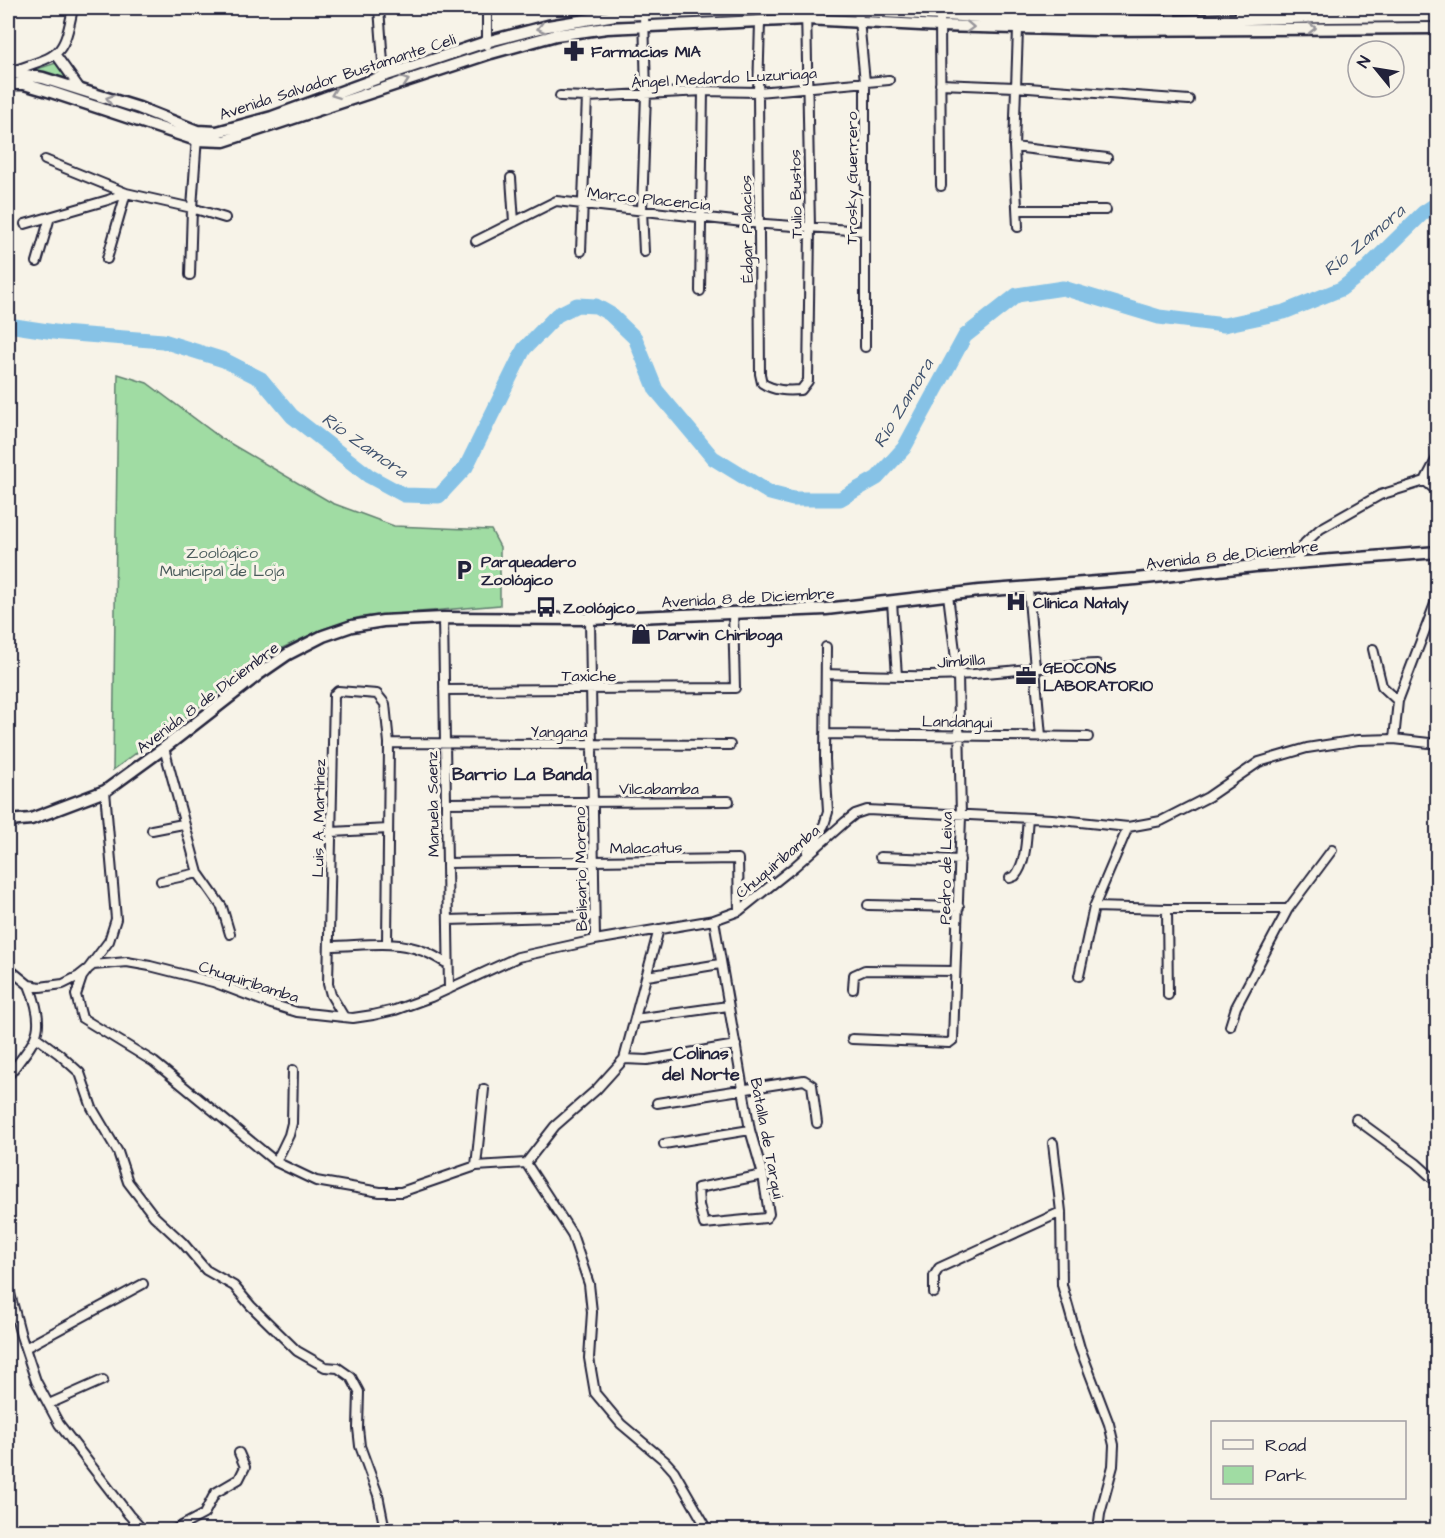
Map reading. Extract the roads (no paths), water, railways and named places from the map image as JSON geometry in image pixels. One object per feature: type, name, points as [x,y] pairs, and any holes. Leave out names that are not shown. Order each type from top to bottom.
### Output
[{"type":"main road","name":"Avenida Salvador Bustamante Celi","points":[[8,77],[43,78],[139,108],[197,136],[272,117],[486,42],[616,11],[644,14],[895,10],[940,20],[1018,28],[1171,21],[1240,24],[1311,12],[1390,17],[1437,28]]},
{"type":"main road","name":"Avenida Salvador Bustamante Celi","points":[[8,77],[134,121],[224,141],[489,54],[556,35],[616,27],[760,22],[806,13],[858,22],[940,20],[984,12],[1096,25],[1240,24],[1437,16]]},
{"type":"main road","points":[[134,121],[139,108]]},
{"type":"main road","name":"Avenida 8 de Diciembre","points":[[8,821],[31,819],[105,790],[288,654],[322,636],[352,626],[382,621],[442,618],[590,619],[826,609],[1296,562],[1437,552]]},
{"type":"street","points":[[8,77],[56,55],[63,45],[73,8]]},
{"type":"street","points":[[367,8],[379,9],[384,76]]},
{"type":"street","points":[[488,8],[486,42],[489,54]]},
{"type":"street","points":[[1171,8],[1171,21]]},
{"type":"street","points":[[1240,8],[1240,24]]},
{"type":"street","name":"Trosky Guerrero","points":[[858,10],[865,82],[865,346]]},
{"type":"street","points":[[616,11],[616,27]]},
{"type":"street","name":"Tulio Bustos","points":[[806,13],[810,228],[808,381]]},
{"type":"street","points":[[644,14],[646,94],[642,210],[644,252]]},
{"type":"street","points":[[940,20],[941,186]]},
{"type":"street","name":"Édgar Palacios","points":[[760,22],[758,92],[760,374],[762,383],[774,389],[801,390],[808,381]]},
{"type":"street","points":[[1017,227],[1014,147],[1018,28]]},
{"type":"street","points":[[56,55],[81,90]]},
{"type":"street","name":"Ángel Medardo Luzuriaga","points":[[560,96],[587,97],[703,91],[758,92],[889,80]]},
{"type":"street","points":[[940,84],[1015,87],[1189,100]]},
{"type":"street","points":[[700,291],[703,91]]},
{"type":"street","points":[[581,251],[587,97]]},
{"type":"street","points":[[190,275],[197,136]]},
{"type":"street","points":[[1014,147],[1107,158]]},
{"type":"street","points":[[45,160],[126,193],[225,218]]},
{"type":"street","points":[[511,178],[514,222]]},
{"type":"street","points":[[25,224],[126,193]]},
{"type":"street","points":[[107,259],[126,193]]},
{"type":"street","name":"Marco Placencia","points":[[476,241],[556,201],[702,218],[864,231]]},
{"type":"street","points":[[1018,210],[1106,210]]},
{"type":"street","points":[[37,262],[50,217]]},
{"type":"street","points":[[1296,562],[1305,543],[1320,529],[1380,495],[1425,481],[1437,456]]},
{"type":"street","points":[[1425,481],[1437,492]]},
{"type":"street","points":[[1028,588],[1041,736]]},
{"type":"street","name":"Pedro de Leiva","points":[[852,1039],[949,1043],[953,1040],[961,816],[958,675],[948,595]]},
{"type":"street","points":[[1394,739],[1398,701],[1437,596]]},
{"type":"street","points":[[892,602],[897,676]]},
{"type":"street","name":"Taxiche","points":[[444,690],[735,688],[733,613]]},
{"type":"street","name":"Manuela Saenz","points":[[442,618],[449,989]]},
{"type":"street","name":"Belisario Moreno","points":[[590,619],[595,939]]},
{"type":"street","points":[[803,859],[824,825],[828,813],[825,734],[826,647]]},
{"type":"street","points":[[1373,649],[1382,686],[1398,701]]},
{"type":"street","name":"Jimbilla","points":[[826,674],[958,675],[1036,667],[1097,664]]},
{"type":"street","name":"Luis A. Martinez","points":[[344,1017],[331,995],[328,984],[334,695],[336,692],[377,694],[382,698],[385,704],[389,743]]},
{"type":"street","name":"Landangui","points":[[825,734],[1088,737]]},
{"type":"street","name":"Chuquiribamba","points":[[29,985],[40,987],[63,984],[79,976],[93,965],[127,962],[213,982],[271,1005],[297,1012],[344,1017],[373,1016],[449,989],[518,957],[595,939],[714,920],[739,911],[855,814],[867,810],[1128,827],[1161,821],[1208,797],[1260,762],[1307,748],[1358,740],[1394,739],[1437,744]]},
{"type":"street","points":[[387,944],[389,743]]},
{"type":"street","name":"Yangana","points":[[389,743],[730,745]]},
{"type":"street","points":[[164,748],[198,873],[222,907],[230,934]]},
{"type":"street","points":[[105,790],[116,919],[109,941],[82,977],[76,995],[81,1018],[154,1062],[276,1162],[316,1181],[380,1192],[401,1192],[476,1166],[525,1163],[555,1126],[596,1090],[624,1059],[659,929]]},
{"type":"street","name":"Vilcabamba","points":[[446,803],[729,801]]},
{"type":"street","points":[[1010,878],[1016,876],[1021,865],[1028,819]]},
{"type":"street","points":[[152,830],[183,824]]},
{"type":"street","points":[[1078,976],[1094,907],[1128,827]]},
{"type":"street","points":[[332,832],[388,829]]},
{"type":"street","points":[[1230,1026],[1236,1007],[1288,909],[1332,850]]},
{"type":"street","points":[[880,857],[960,860]]},
{"type":"street","name":"Malacatus","points":[[447,863],[738,859],[739,911]]},
{"type":"street","points":[[161,881],[198,873]]},
{"type":"street","points":[[868,905],[959,907]]},
{"type":"street","points":[[1094,907],[1288,909]]},
{"type":"street","points":[[1167,909],[1168,995]]},
{"type":"street","points":[[448,920],[594,916]]},
{"type":"street","name":"Batalla de Tarqui","points":[[714,920],[750,1130],[763,1175],[769,1214],[766,1218],[706,1225],[702,1221],[698,1188],[763,1175]]},
{"type":"street","points":[[329,946],[387,944],[422,950],[448,964]]},
{"type":"street","points":[[647,976],[720,964]]},
{"type":"street","points":[[8,968],[29,985],[37,1005],[40,1025],[36,1037],[8,1076]]},
{"type":"street","points":[[853,989],[854,975],[865,970],[955,971]]},
{"type":"street","points":[[635,1019],[728,1006]]},
{"type":"street","points":[[36,1037],[80,1073],[92,1108],[113,1141],[128,1182],[134,1193],[154,1216],[178,1237],[206,1270],[234,1286],[297,1351],[325,1368],[338,1368],[351,1377],[359,1392],[360,1446],[378,1495],[385,1530]]},
{"type":"street","points":[[624,1059],[647,1060],[736,1045]]},
{"type":"street","points":[[276,1162],[292,1123],[293,1070]]},
{"type":"street","points":[[657,1103],[744,1088],[807,1081],[812,1085],[817,1123]]},
{"type":"street","points":[[476,1166],[484,1089]]},
{"type":"street","points":[[1356,1119],[1416,1163],[1437,1183]]},
{"type":"street","points":[[664,1144],[750,1130]]},
{"type":"street","points":[[1053,1143],[1061,1212],[1062,1285],[1080,1348],[1109,1424],[1114,1445],[1113,1466],[1098,1530]]},
{"type":"street","points":[[525,1163],[572,1234],[589,1284],[592,1312],[590,1358],[595,1393],[621,1424],[674,1471],[708,1530]]},
{"type":"street","points":[[934,1293],[934,1276],[939,1268],[1061,1212]]},
{"type":"street","points":[[25,1348],[143,1284]]},
{"type":"street","points":[[8,1286],[36,1381],[59,1424],[143,1530]]},
{"type":"street","points":[[49,1404],[103,1380]]},
{"type":"street","points":[[174,1530],[204,1514],[215,1493],[239,1479],[245,1467],[239,1453]]},
{"type":"waterway","name":"Río Zamora","points":[[8,325],[61,333],[163,341],[224,360],[261,379],[292,416],[369,476],[404,495],[439,496],[466,467],[524,349],[557,315],[577,305],[596,306],[610,314],[635,338],[656,390],[713,458],[770,493],[793,499],[840,499],[877,478],[904,448],[965,336],[1017,295],[1063,288],[1159,317],[1224,325],[1284,312],[1341,289],[1362,273],[1423,213],[1438,203]]},
{"type":"place","name":"Farmacias MIA","points":[[574,51]]},
{"type":"place","name":"Parqueadero Zoológico","points":[[464,570]]},
{"type":"place","name":"Clínica Nataly","points":[[1016,602]]},
{"type":"place","name":"Zoológico","points":[[546,607]]},
{"type":"place","name":"Darwin Chiriboga","points":[[641,634]]},
{"type":"place","name":"GEOCONS LABORATORIO","points":[[1026,676]]},
{"type":"district","name":"Barrio La Banda","points":[[522,774]]},
{"type":"district","name":"Colinas del Norte","points":[[701,1063]]},
{"type":"park label","name":"Zoológico Municipal de Loja","points":[[222,561]]}]
